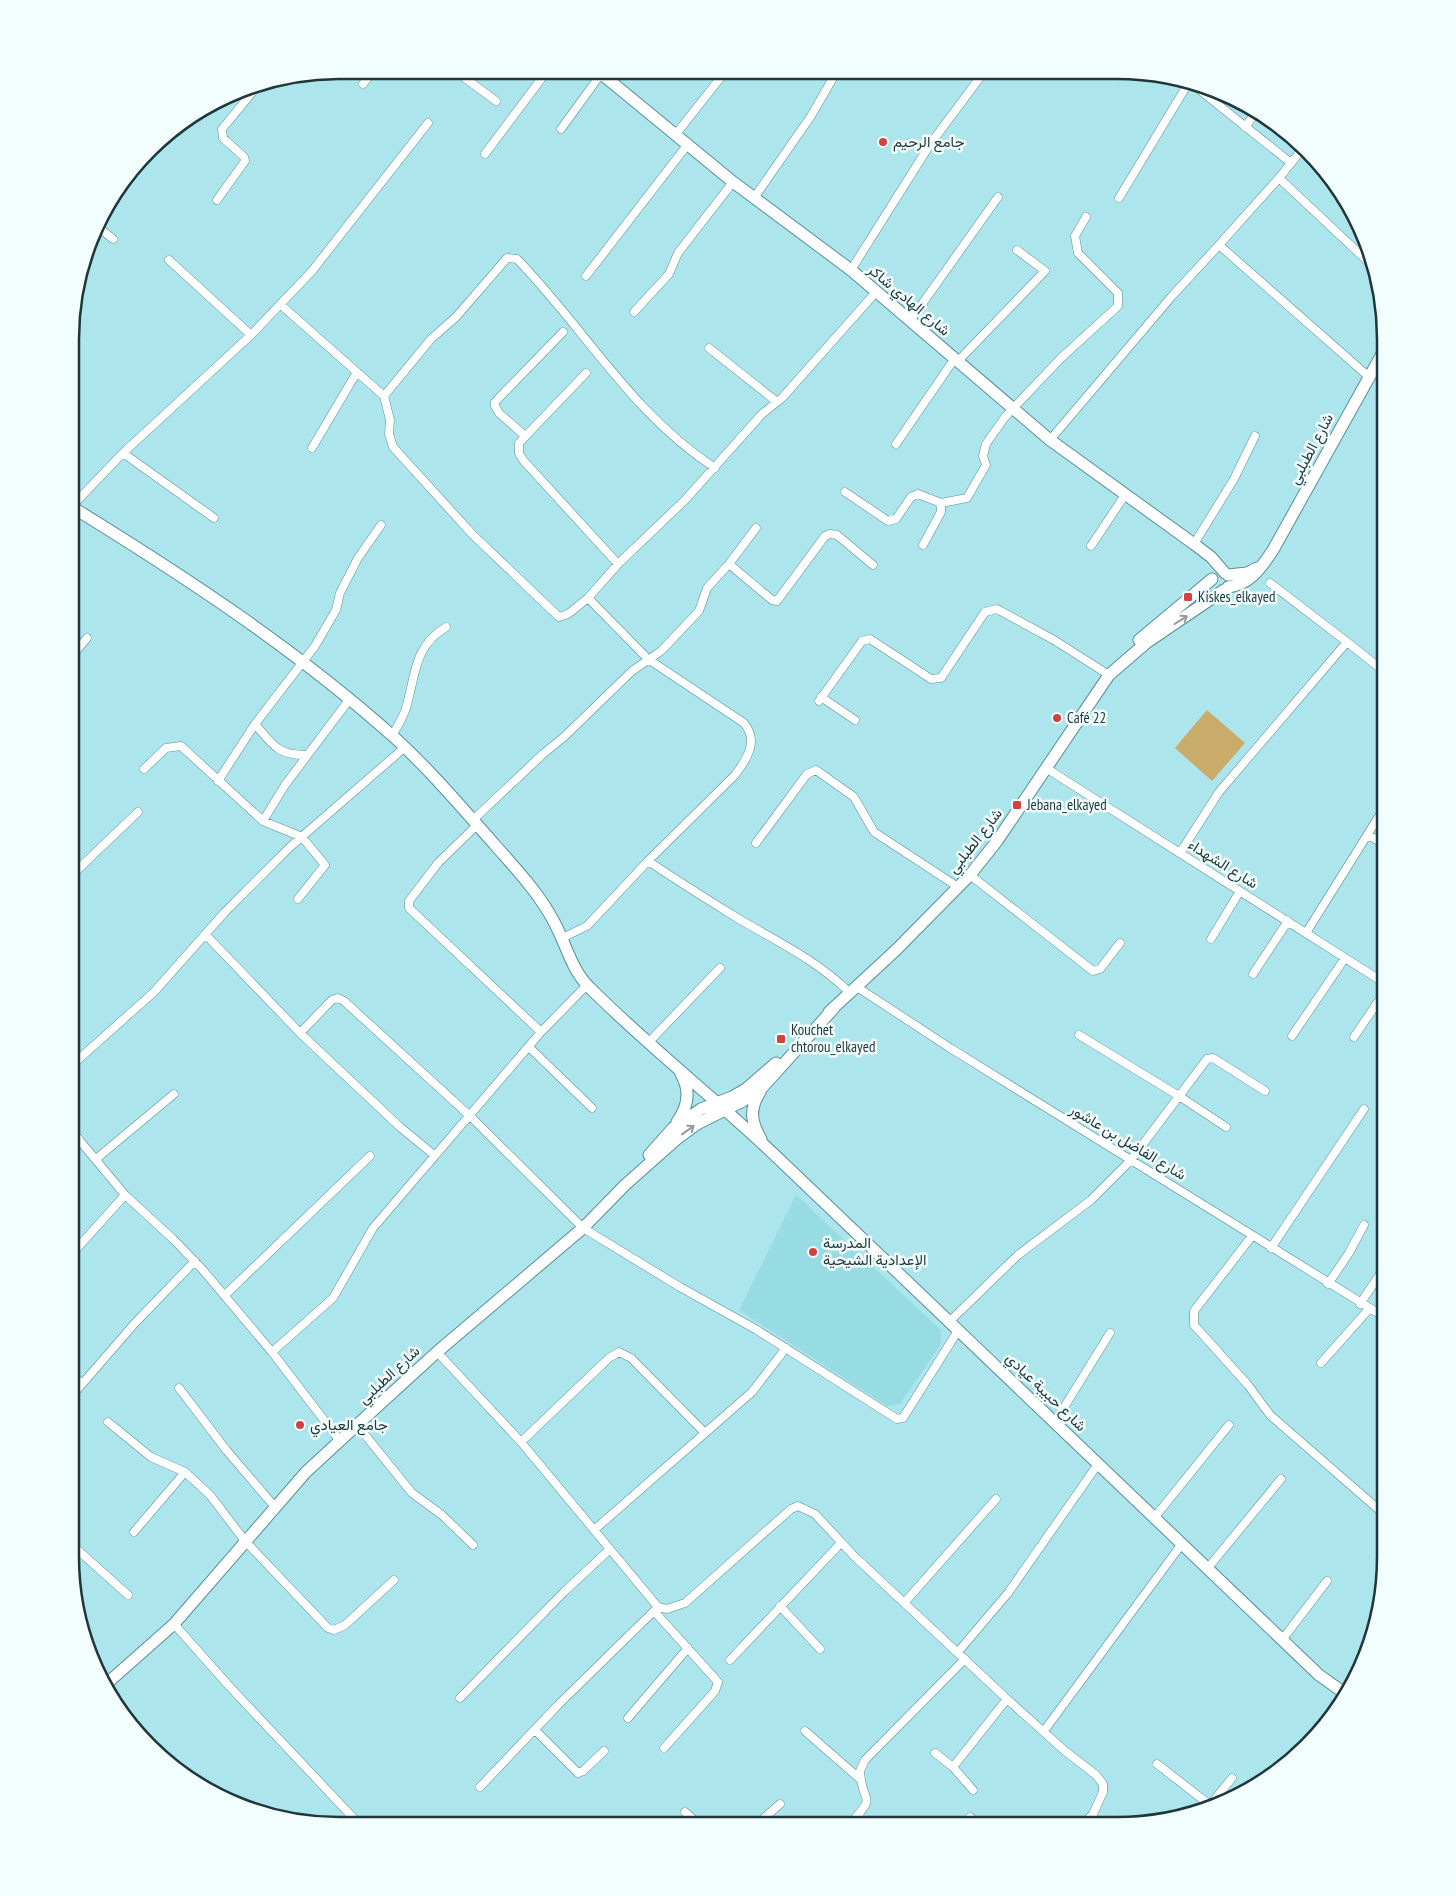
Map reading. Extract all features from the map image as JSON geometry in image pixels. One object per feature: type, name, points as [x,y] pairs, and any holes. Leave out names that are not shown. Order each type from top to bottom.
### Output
[{"type":"street","points":[[363,84],[367,79]]},
{"type":"street","points":[[466,79],[496,102]]},
{"type":"street","points":[[485,154],[541,79]]},
{"type":"street","points":[[561,129],[594,79]]},
{"type":"street","name":"شارع الهادي شاكر","points":[[608,79],[754,198],[851,270],[1050,440],[1198,547],[1211,557],[1227,574]]},
{"type":"street","points":[[676,134],[719,79]]},
{"type":"street","points":[[754,198],[811,116],[832,79]]},
{"type":"street","points":[[851,270],[931,144],[979,79]]},
{"type":"street","points":[[1119,198],[1186,88]]},
{"type":"street","points":[[217,200],[245,160],[244,156],[223,138],[222,129],[250,95]]},
{"type":"street","points":[[1206,95],[1291,164]]},
{"type":"street","points":[[1245,127],[1252,117]]},
{"type":"street","points":[[79,500],[123,453],[251,335],[321,262],[428,124]]},
{"type":"street","points":[[586,276],[688,144]]},
{"type":"street","points":[[1050,440],[1135,339],[1299,153]]},
{"type":"street","points":[[1279,178],[1364,258]]},
{"type":"street","points":[[634,312],[669,274],[678,253],[734,182]]},
{"type":"street","points":[[910,321],[998,198]]},
{"type":"street","points":[[845,492],[888,521],[896,519],[910,496],[918,494],[941,504],[967,498],[986,464],[983,456],[986,444],[1014,409],[1061,358],[1118,306],[1118,293],[1078,253],[1076,236],[1086,217]]},
{"type":"street","points":[[103,230],[113,239]]},
{"type":"street","points":[[1219,245],[1368,376]]},
{"type":"street","points":[[896,444],[956,360],[1044,270],[1017,250]]},
{"type":"street","points":[[384,396],[431,339],[456,317],[507,258],[512,257],[517,259],[552,296],[645,411],[686,447],[715,468]]},
{"type":"street","points":[[169,260],[251,335]]},
{"type":"street","points":[[281,305],[384,396],[390,420],[389,434],[392,448],[474,535],[559,617],[568,614],[588,598],[618,564],[715,468],[762,414],[777,402],[876,292]]},
{"type":"street","points":[[526,436],[499,413],[495,402],[563,332]]},
{"type":"street","points":[[709,348],[777,402]]},
{"type":"street","name":"شارع الطبلبي","points":[[1112,672],[1146,643],[1226,589],[1247,582],[1263,566],[1283,534],[1377,361]]},
{"type":"street","points":[[312,448],[357,372]]},
{"type":"street","points":[[586,373],[519,443],[519,453],[523,460],[618,564]]},
{"type":"street","points":[[1227,574],[1230,581],[1226,589],[1214,587],[1213,578],[1198,547],[1256,436]]},
{"type":"street","points":[[123,453],[214,518]]},
{"type":"street","points":[[1091,546],[1125,496]]},
{"type":"street","points":[[923,545],[940,512],[941,504]]},
{"type":"street","name":"شارع حبيبة عيادي","points":[[79,511],[140,550],[302,662],[392,736],[475,822],[527,881],[548,910],[578,974],[587,986],[648,1043],[767,1147],[959,1329],[1207,1569],[1319,1675],[1340,1690]]},
{"type":"street","points":[[218,781],[255,724],[302,662],[336,610],[340,593],[358,558],[380,525]]},
{"type":"street","points":[[541,1032],[409,908],[409,901],[438,863],[475,822],[543,754],[570,731],[632,671],[648,658],[661,651],[699,611],[707,588],[729,564],[756,528]]},
{"type":"street","points":[[729,564],[772,600],[777,601],[825,536],[830,534],[837,536],[873,565]]},
{"type":"street","points":[[1213,578],[1219,572],[1227,574],[1246,573],[1263,566]]},
{"type":"street","name":"شارع الطبلبي","points":[[110,1680],[174,1624],[275,1507],[357,1425],[437,1352],[583,1228],[625,1186],[687,1131],[756,1081],[809,1028],[854,990],[958,887],[997,841],[1124,655],[1213,578]]},
{"type":"street","points":[[1270,583],[1377,666]]},
{"type":"street","points":[[562,938],[587,926],[648,861],[735,775],[751,748],[752,737],[744,723],[648,658],[588,598]]},
{"type":"street","points":[[855,720],[820,699],[862,641],[870,639],[931,679],[941,678],[985,612],[997,609],[1112,672]]},
{"type":"street","points":[[392,736],[406,707],[422,651],[427,643],[446,628]]},
{"type":"street","points":[[79,648],[87,638]]},
{"type":"street","points":[[1180,853],[1219,792],[1302,692],[1347,642]]},
{"type":"street","points":[[263,821],[306,755],[349,700]]},
{"type":"street","points":[[255,724],[274,746],[288,755],[306,755]]},
{"type":"street","points":[[144,769],[166,748],[181,746],[263,821],[302,837],[325,865],[298,899]]},
{"type":"street","points":[[79,1059],[154,992],[205,934],[290,847],[404,748]]},
{"type":"street","name":"شارع الشهداء","points":[[1046,768],[1377,978]]},
{"type":"street","points":[[756,843],[807,774],[816,770],[854,797],[874,832],[958,887]]},
{"type":"street","points":[[79,868],[138,812]]},
{"type":"street","points":[[1306,933],[1377,820]]},
{"type":"street","points":[[1368,835],[1377,840]]},
{"type":"street","name":"شارع الفاضل بن عاشور","points":[[648,861],[693,892],[787,946],[854,990],[1131,1160],[1360,1304],[1377,1312]]},
{"type":"street","points":[[970,875],[1093,971],[1100,969],[1120,943]]},
{"type":"street","points":[[1211,939],[1240,891]]},
{"type":"street","points":[[1253,974],[1288,921]]},
{"type":"street","points":[[205,934],[300,1034],[400,1127],[434,1155]]},
{"type":"street","points":[[1292,1036],[1345,958]]},
{"type":"street","points":[[648,1043],[720,968]]},
{"type":"street","points":[[272,1352],[333,1298],[372,1228],[541,1032],[587,986]]},
{"type":"street","points":[[300,1034],[327,1004],[335,999],[341,999],[470,1116],[583,1228],[786,1348],[846,1388],[900,1419],[903,1418],[959,1329]]},
{"type":"street","points":[[1354,1037],[1377,1003]]},
{"type":"street","name":"شارع الطبلبي","points":[[625,1186],[674,1128],[701,1109],[721,1107],[754,1095],[834,1008]]},
{"type":"street","points":[[1079,1036],[1180,1096],[1226,1127]]},
{"type":"street","points":[[529,1047],[592,1108]]},
{"type":"street","points":[[950,1321],[1018,1255],[1090,1200],[1131,1160],[1209,1057],[1265,1091]]},
{"type":"street","points":[[674,1128],[683,1114],[687,1100],[684,1080],[675,1067]]},
{"type":"street","points":[[765,1085],[752,1109],[756,1129],[767,1147]]},
{"type":"street","points":[[96,1159],[174,1094]]},
{"type":"street","points":[[1271,1248],[1364,1109]]},
{"type":"street","points":[[79,1139],[125,1195],[195,1262],[225,1296],[272,1352],[340,1441]]},
{"type":"street","points":[[225,1296],[370,1156]]},
{"type":"street","points":[[79,1246],[125,1195]]},
{"type":"street","points":[[1328,1284],[1349,1253],[1364,1225]]},
{"type":"street","points":[[1252,1236],[1194,1311],[1192,1320],[1194,1325],[1242,1378],[1270,1415],[1377,1507]]},
{"type":"street","points":[[79,1388],[135,1323],[195,1262]]},
{"type":"street","points":[[1360,1304],[1377,1278]]},
{"type":"street","points":[[1321,1362],[1369,1309]]},
{"type":"street","points":[[1055,1422],[1110,1334]]},
{"type":"street","points":[[594,1530],[752,1392],[786,1348]]},
{"type":"street","points":[[437,1352],[521,1442],[610,1549],[688,1648],[712,1674],[718,1685],[715,1692],[664,1748]]},
{"type":"street","points":[[521,1442],[609,1358],[619,1352],[632,1358],[705,1433]]},
{"type":"street","points":[[79,1381],[82,1384]]},
{"type":"street","points":[[179,1388],[227,1451],[275,1507]]},
{"type":"street","points":[[108,1422],[151,1457],[185,1472],[210,1495],[245,1541],[328,1628],[334,1630],[345,1625],[394,1580]]},
{"type":"street","points":[[357,1425],[412,1493],[442,1515],[473,1545]]},
{"type":"street","points":[[1154,1518],[1230,1425]]},
{"type":"street","points":[[958,1652],[1008,1593],[1098,1464]]},
{"type":"street","points":[[134,1532],[185,1472]]},
{"type":"street","points":[[1207,1569],[1281,1480]]},
{"type":"street","points":[[905,1602],[996,1499]]},
{"type":"street","points":[[480,1787],[656,1609],[667,1609],[685,1603],[782,1516],[798,1506],[815,1514],[841,1543],[1007,1699],[1065,1751],[1096,1775],[1103,1784],[1103,1792],[1090,1817]]},
{"type":"street","points":[[730,1660],[841,1543]]},
{"type":"street","points":[[1044,1731],[1182,1545]]},
{"type":"street","points":[[460,1698],[564,1592],[610,1549]]},
{"type":"street","points":[[79,1551],[128,1595]]},
{"type":"street","points":[[1282,1640],[1327,1581]]},
{"type":"street","points":[[780,1606],[820,1649]]},
{"type":"street","points":[[174,1624],[229,1686],[352,1817]]},
{"type":"street","points":[[628,1718],[688,1648]]},
{"type":"street","points":[[858,1816],[865,1810],[868,1802],[860,1779],[860,1768],[872,1752],[965,1659]]},
{"type":"street","points":[[953,1767],[1007,1699]]},
{"type":"street","points":[[535,1730],[578,1773],[604,1751]]},
{"type":"street","points":[[805,1731],[860,1779]]},
{"type":"street","points":[[935,1753],[953,1767],[973,1790]]},
{"type":"street","points":[[1157,1764],[1203,1802]]},
{"type":"street","points":[[1216,1797],[1232,1778]]},
{"type":"street","points":[[765,1817],[780,1804]]},
{"type":"street","points":[[686,1812],[691,1817]]},
{"type":"shaded area","points":[[1207,710],[1245,743],[1212,781],[1175,748]]},
{"type":"shaded area","name":"المدرسة الإعدادية الشيحية","points":[[796,1195],[941,1330],[941,1344],[900,1404],[889,1406],[884,1404],[739,1310]]},
{"type":"place","name":"جامع الرحيم","points":[[883,142]]},
{"type":"place","name":"Kiskes_elkayed","points":[[1188,597]]},
{"type":"place","name":"Café 22","points":[[1057,718]]},
{"type":"place","name":"Jebana_elkayed","points":[[1017,805]]},
{"type":"place","name":"Kouchet chtorou_elkayed","points":[[781,1039]]},
{"type":"place","name":"المدرسة الإعدادية الشيحية","points":[[813,1252]]},
{"type":"place","name":"جامع العيادي","points":[[300,1425]]}]
